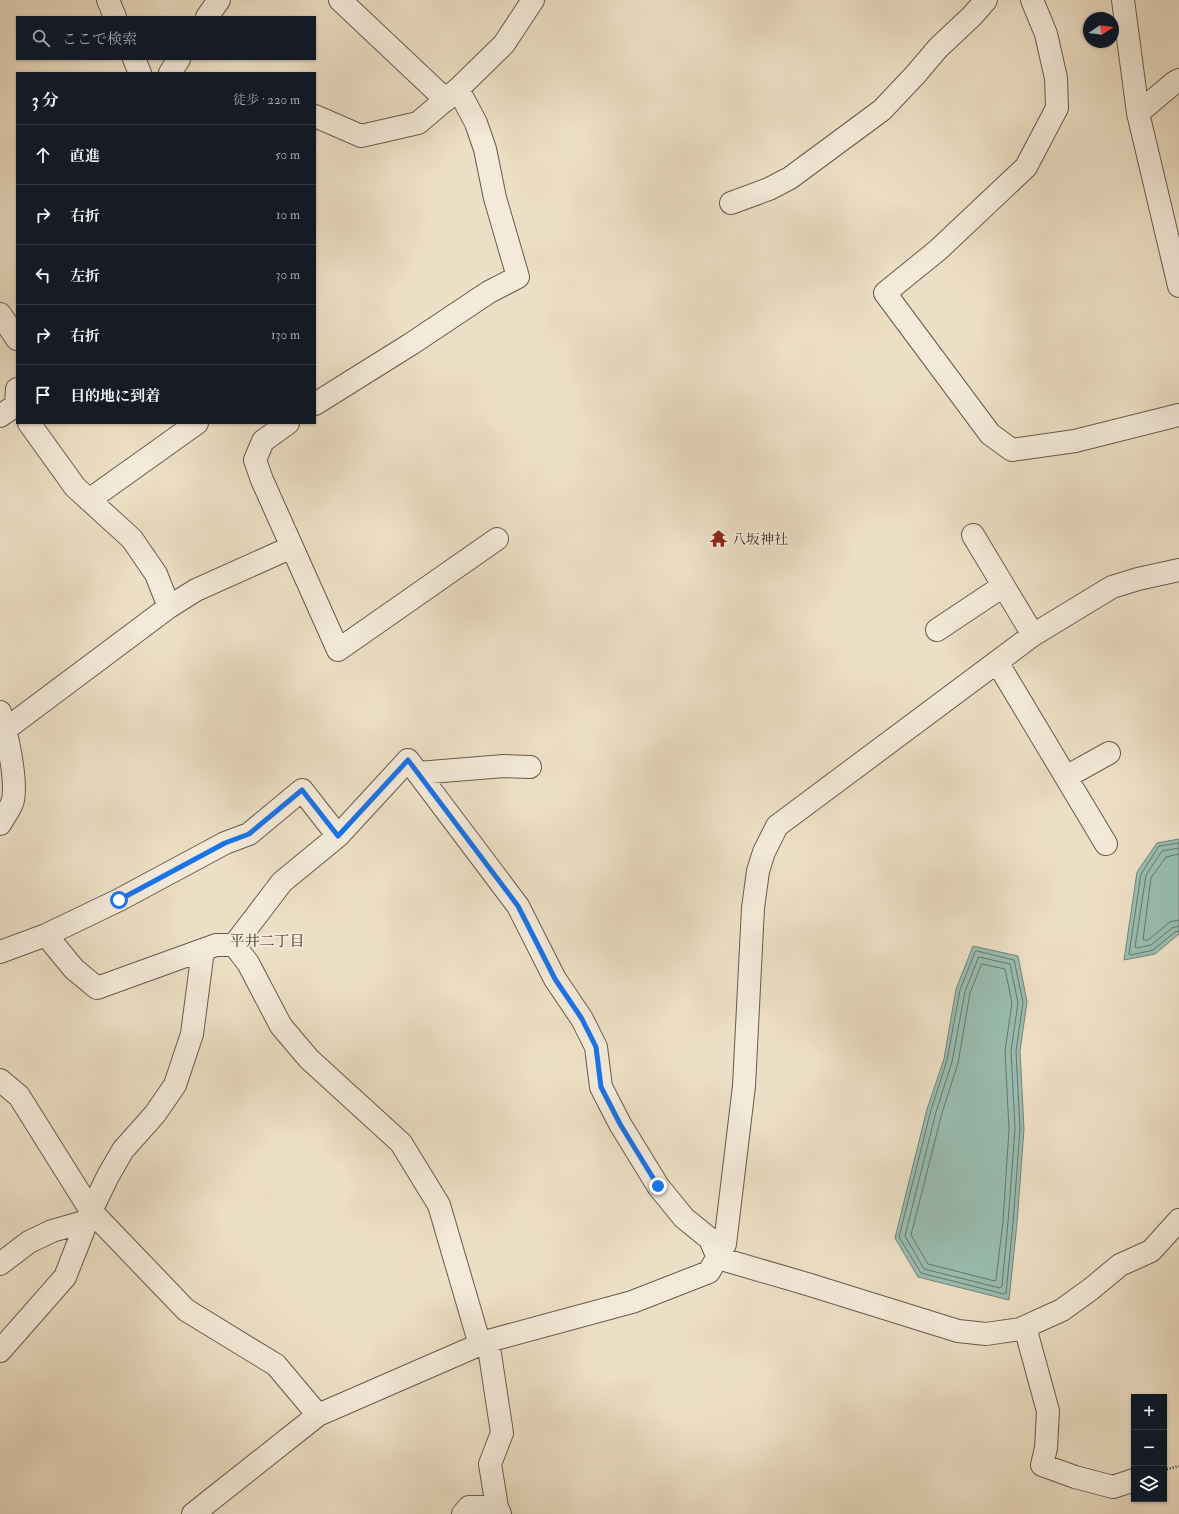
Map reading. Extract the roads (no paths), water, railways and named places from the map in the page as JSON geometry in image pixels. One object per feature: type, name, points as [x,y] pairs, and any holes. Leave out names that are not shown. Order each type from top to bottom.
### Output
[{"type":"street","points":[[108,0],[115,16]]},
{"type":"street","points":[[208,16],[219,0]]},
{"type":"street","points":[[316,403],[411,344],[489,292],[518,276],[495,198],[485,149],[476,123],[452,95],[340,0]]},
{"type":"street","points":[[316,116],[361,136],[418,123],[452,95],[504,44],[533,0]]},
{"type":"street","points":[[731,203],[769,189],[790,178],[882,110],[938,48],[972,16],[986,0]]},
{"type":"street","points":[[1032,0],[1046,34],[1056,78],[1057,108],[1026,167],[938,250],[885,293],[990,434],[1012,450],[1075,441],[1179,415]]},
{"type":"street","points":[[1123,0],[1138,113],[1179,286]]},
{"type":"street","points":[[134,60],[140,72]]},
{"type":"street","points":[[171,72],[178,60]]},
{"type":"street","points":[[1138,113],[1179,80]]},
{"type":"street","points":[[0,314],[16,338]]},
{"type":"street","points":[[30,424],[75,487],[132,539],[156,574],[170,607]]},
{"type":"street","points":[[89,500],[196,424]]},
{"type":"street","points":[[287,424],[263,441],[255,460],[262,480],[338,650],[497,539]]},
{"type":"street","points":[[973,535],[1033,635]]},
{"type":"street","points":[[0,824],[13,800],[14,779],[3,721],[196,590],[292,547]]},
{"type":"street","points":[[193,1514],[318,1415],[484,1343],[632,1302],[709,1272],[725,1244],[743,1094],[753,908],[758,871],[764,852],[777,826],[1033,635],[1112,587],[1178,566]]},
{"type":"street","points":[[937,630],[1003,586]]},
{"type":"street","points":[[997,662],[1106,844]]},
{"type":"street","points":[[1066,778],[1109,753]]},
{"type":"street","points":[[234,945],[282,882],[338,836],[408,760],[518,906],[555,979],[582,1019],[596,1047],[601,1087],[620,1124],[658,1186],[684,1218],[710,1239],[718,1258]]},
{"type":"street","points":[[418,773],[504,766],[530,767]]},
{"type":"street","points":[[0,952],[46,935],[119,900],[225,843],[249,834],[302,790],[338,836]]},
{"type":"street","points":[[46,935],[74,969],[97,988],[216,945],[234,945]]},
{"type":"street","points":[[234,945],[248,963],[281,1026],[309,1059],[401,1143],[439,1205],[484,1343],[502,1433],[490,1464],[498,1511],[469,1506],[463,1514]]},
{"type":"street","points":[[0,1351],[65,1277],[89,1216],[108,1176],[123,1150],[155,1114],[175,1085],[192,1034],[203,950]]},
{"type":"street","points":[[0,1080],[19,1096],[89,1216],[186,1310],[276,1366],[318,1415]]},
{"type":"street","points":[[0,1264],[29,1242],[89,1216]]},
{"type":"street","points":[[718,1258],[958,1331],[986,1334],[1020,1329],[1062,1310],[1092,1289],[1120,1265],[1151,1251],[1179,1220]]},
{"type":"street","points":[[1025,1327],[1048,1411],[1046,1448],[1042,1465],[1075,1477],[1113,1487],[1131,1481]]},
{"type":"water","points":[[1179,839],[1179,934],[1155,954],[1124,960],[1137,872],[1157,843]]},
{"type":"water","points":[[973,946],[1018,956],[1027,1002],[1020,1051],[1024,1129],[1017,1223],[1009,1300],[918,1277],[895,1238],[927,1109],[944,1059],[956,989]]},
{"type":"place","name":"八坂神社","points":[[719,539]]},
{"type":"district","name":"平井二丁目","points":[[267,941]]}]
